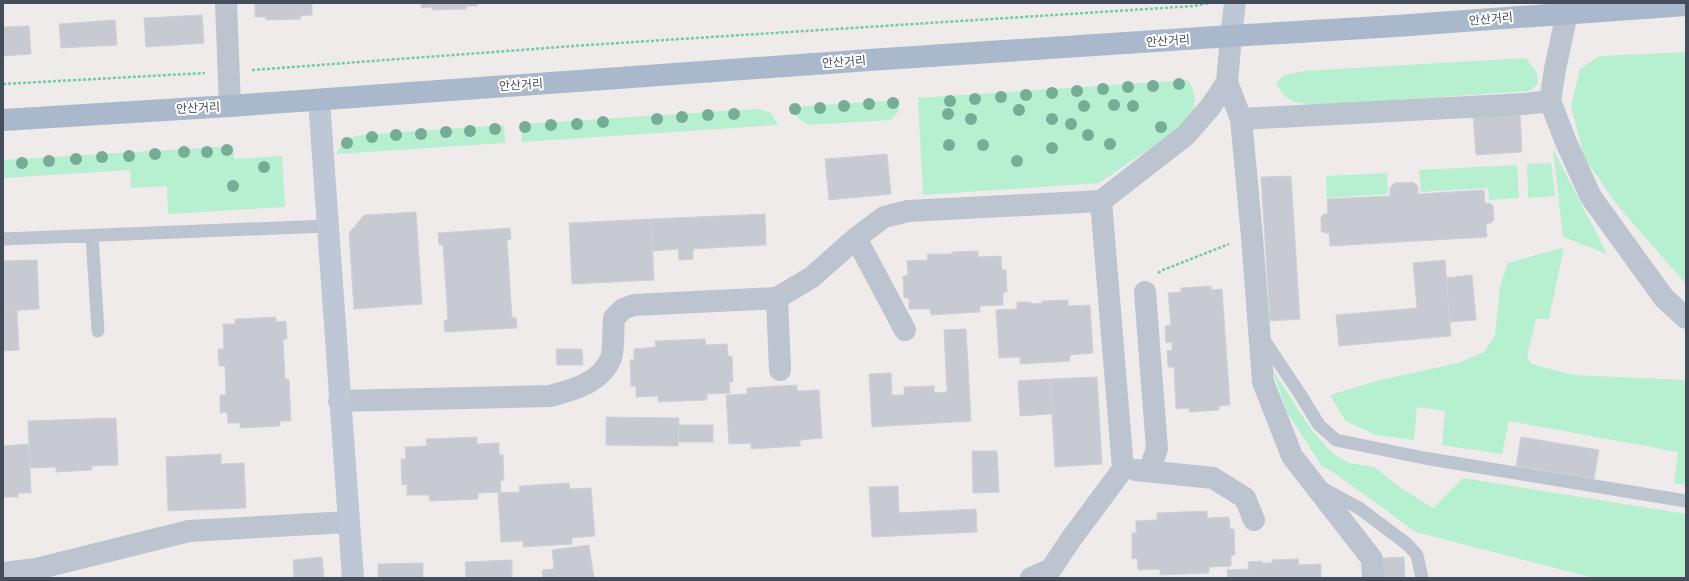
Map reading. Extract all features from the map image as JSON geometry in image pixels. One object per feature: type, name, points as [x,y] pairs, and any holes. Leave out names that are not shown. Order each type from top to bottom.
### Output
[{"type":"main road","name":"안산거리","points":[[3,120],[319,100],[1231,36],[1396,26],[1567,12],[1686,5]]},
{"type":"street","points":[[226,3],[230,106]]},
{"type":"street","points":[[1235,3],[1227,82],[1241,120],[1263,382],[1292,456],[1372,559],[1373,578]]},
{"type":"street","points":[[1567,12],[1550,101],[1566,142],[1591,197],[1664,298],[1686,318]]},
{"type":"street","points":[[339,401],[550,396],[570,391],[587,384],[601,373],[611,358],[614,318],[623,310],[634,305],[777,298],[812,277],[856,238],[884,217],[908,211],[1101,201],[1186,136],[1211,106],[1227,82]]},
{"type":"street","points":[[319,100],[339,401],[353,578]]},
{"type":"street","points":[[1241,120],[1550,101]]},
{"type":"street","points":[[1031,578],[1053,574],[1071,539],[1123,469],[1101,201]]},
{"type":"street","points":[[856,238],[905,330]]},
{"type":"street","points":[[1145,292],[1157,448],[1149,471]]},
{"type":"street","points":[[777,298],[780,370]]},
{"type":"street","points":[[1123,469],[1213,478],[1245,498],[1254,520]]},
{"type":"street","points":[[3,573],[36,569],[189,531],[348,522]]},
{"type":"lane","points":[[3,239],[327,226]]},
{"type":"lane","points":[[92,236],[98,331]]},
{"type":"lane","points":[[1260,334],[1319,425],[1336,440],[1424,458],[1686,501]]},
{"type":"lane","points":[[1314,484],[1359,508],[1406,544],[1417,555],[1422,578]]},
{"type":"path","points":[[3,84],[228,71],[587,45],[1194,6],[1209,3]]},
{"type":"path","points":[[1145,292],[1147,282],[1163,270],[1221,246],[1252,237]]},
{"type":"green space","points":[[1686,52],[1686,284],[1617,205],[1584,157],[1571,106],[1580,69],[1600,56]]},
{"type":"green space","points":[[1526,58],[1537,73],[1538,84],[1529,91],[1320,105],[1294,102],[1280,91],[1276,84],[1284,75],[1304,71]]},
{"type":"green space","points":[[1187,80],[1194,94],[1192,120],[1099,183],[923,195],[918,98]]},
{"type":"green space","points":[[900,100],[898,112],[891,120],[808,125],[798,118],[791,107]]},
{"type":"green space","points":[[758,109],[771,113],[778,125],[522,142],[521,124]]},
{"type":"green space","points":[[504,125],[505,143],[337,154],[343,143],[352,137],[360,135]]},
{"type":"green space","points":[[233,146],[234,159],[282,156],[285,207],[168,214],[167,186],[131,188],[130,170],[3,178],[3,160]]},
{"type":"green space","points":[[1553,149],[1607,254],[1563,237]]},
{"type":"green space","points":[[1551,163],[1555,196],[1528,198],[1527,164]]},
{"type":"green space","points":[[1517,165],[1519,198],[1489,200],[1488,188],[1421,192],[1419,170]]},
{"type":"green space","points":[[1387,173],[1388,194],[1327,198],[1326,176]]},
{"type":"green space","points":[[1564,247],[1549,319],[1536,319],[1527,355],[1531,364],[1573,375],[1686,380],[1686,485],[1674,483],[1678,452],[1509,421],[1502,454],[1442,445],[1445,411],[1417,407],[1414,440],[1376,435],[1346,421],[1330,395],[1376,381],[1458,363],[1484,352],[1495,336],[1500,286],[1508,263]]},
{"type":"green space","points":[[1272,369],[1311,429],[1332,453],[1349,463],[1374,467],[1404,490],[1433,508],[1463,478],[1686,514],[1686,578],[1594,578],[1416,532],[1321,465],[1287,412]]},
{"type":"building","points":[[255,3],[312,3],[312,15],[300,16],[301,19],[266,20],[266,17],[255,17]]},
{"type":"building","points":[[421,3],[477,3],[478,6],[466,6],[466,9],[432,10],[432,7],[421,8]]},
{"type":"building","points":[[202,15],[204,43],[146,47],[144,18]]},
{"type":"building","points":[[115,20],[117,45],[61,48],[59,24]]},
{"type":"building","points":[[29,26],[31,54],[3,56],[3,27]]},
{"type":"building","points":[[1520,111],[1522,152],[1476,155],[1473,114]]},
{"type":"building","points":[[887,154],[891,194],[829,200],[825,159]]},
{"type":"building","points":[[1291,176],[1300,319],[1270,321],[1261,177]]},
{"type":"building","points":[[1413,182],[1418,186],[1418,194],[1484,190],[1485,204],[1490,203],[1493,206],[1494,220],[1491,223],[1486,224],[1487,237],[1330,246],[1329,233],[1321,231],[1321,217],[1324,214],[1328,214],[1327,199],[1390,196],[1390,188],[1394,183]]},
{"type":"building","points":[[416,212],[422,304],[354,309],[349,233],[364,215]]},
{"type":"building","points":[[765,214],[766,245],[693,249],[693,259],[679,260],[678,249],[653,251],[651,219]]},
{"type":"building","points":[[651,219],[654,280],[572,284],[569,223]]},
{"type":"building","points":[[510,228],[511,239],[507,240],[512,318],[516,317],[517,328],[445,332],[444,320],[448,320],[443,245],[439,245],[438,233]]},
{"type":"building","points":[[978,251],[978,257],[1001,256],[1002,270],[1006,270],[1007,292],[1003,293],[1003,305],[980,306],[980,312],[931,315],[930,309],[909,309],[909,298],[904,298],[903,276],[908,275],[907,261],[928,260],[927,254],[952,254],[952,252]]},
{"type":"building","points":[[37,260],[39,309],[3,311],[3,261]]},
{"type":"building","points":[[1445,260],[1451,336],[1339,346],[1336,315],[1417,308],[1413,263]]},
{"type":"building","points":[[1472,275],[1476,320],[1450,322],[1446,278]]},
{"type":"building","points":[[1211,286],[1211,290],[1222,289],[1230,405],[1219,406],[1219,410],[1189,412],[1189,408],[1176,409],[1174,367],[1168,367],[1167,351],[1172,350],[1172,342],[1166,343],[1165,326],[1171,325],[1168,293],[1181,292],[1181,288]]},
{"type":"building","points":[[1068,300],[1068,306],[1090,305],[1093,353],[1070,355],[1070,361],[1020,364],[1020,357],[999,358],[996,310],[1017,309],[1017,302],[1031,302],[1031,304],[1042,303],[1042,301]]},
{"type":"building","points":[[17,310],[19,350],[3,351],[3,311]]},
{"type":"building","points":[[276,317],[276,322],[286,321],[287,339],[283,339],[285,379],[289,379],[291,421],[280,421],[280,426],[240,428],[240,423],[228,423],[227,412],[220,413],[220,395],[226,395],[225,366],[219,366],[218,349],[224,349],[223,324],[235,324],[235,319]]},
{"type":"building","points":[[966,329],[971,421],[872,427],[869,374],[891,373],[892,395],[904,395],[904,387],[934,386],[934,393],[947,392],[944,330]]},
{"type":"building","points":[[705,339],[706,345],[727,344],[728,356],[732,356],[733,382],[729,382],[730,393],[707,394],[707,400],[658,402],[658,396],[636,397],[636,386],[631,386],[630,360],[634,360],[634,349],[656,347],[655,341]]},
{"type":"building","points":[[556,349],[582,349],[583,365],[557,365]]},
{"type":"building","points":[[1097,377],[1102,464],[1055,467],[1050,379]]},
{"type":"building","points":[[1050,379],[1052,414],[1020,416],[1018,381]]},
{"type":"building","points":[[797,385],[797,391],[819,390],[822,438],[800,440],[800,446],[751,449],[751,443],[729,444],[726,395],[747,394],[747,388]]},
{"type":"building","points":[[606,417],[679,418],[678,446],[606,445]]},
{"type":"building","points":[[116,418],[118,465],[92,466],[92,470],[56,472],[56,467],[30,468],[28,421]]},
{"type":"building","points":[[679,425],[713,425],[713,442],[678,442]]},
{"type":"building","points":[[477,437],[477,444],[499,443],[499,455],[503,455],[504,480],[500,481],[501,492],[478,493],[478,499],[430,501],[429,495],[407,495],[407,484],[402,485],[401,459],[406,459],[405,447],[427,446],[426,439]]},
{"type":"building","points":[[1521,437],[1599,450],[1594,479],[1516,466]]},
{"type":"building","points":[[29,444],[31,493],[18,493],[18,497],[3,497],[3,446]]},
{"type":"building","points":[[972,451],[997,451],[999,492],[973,493]]},
{"type":"building","points":[[221,454],[221,464],[244,463],[246,508],[168,511],[166,457]]},
{"type":"building","points":[[569,483],[570,489],[591,488],[595,536],[572,538],[572,544],[523,547],[523,541],[501,542],[498,493],[520,492],[519,486]]},
{"type":"building","points":[[898,486],[899,513],[976,509],[977,532],[872,537],[869,487]]},
{"type":"building","points":[[1207,511],[1207,518],[1229,517],[1230,529],[1234,529],[1235,555],[1231,555],[1231,566],[1209,567],[1209,573],[1160,575],[1160,569],[1138,570],[1137,558],[1132,559],[1132,533],[1136,533],[1136,521],[1157,520],[1157,513]]},
{"type":"building","points":[[589,545],[594,578],[543,578],[542,570],[554,569],[552,550]]},
{"type":"building","points":[[322,557],[324,578],[294,578],[293,560]]},
{"type":"building","points":[[1404,557],[1405,578],[1384,578],[1383,558]]},
{"type":"building","points":[[1298,559],[1299,565],[1321,564],[1321,578],[1228,578],[1227,570],[1249,569],[1248,562],[1262,561],[1262,563],[1272,563],[1272,560]]},
{"type":"building","points":[[512,560],[512,578],[466,578],[465,562]]},
{"type":"building","points":[[423,563],[423,578],[378,578],[378,564]]}]
